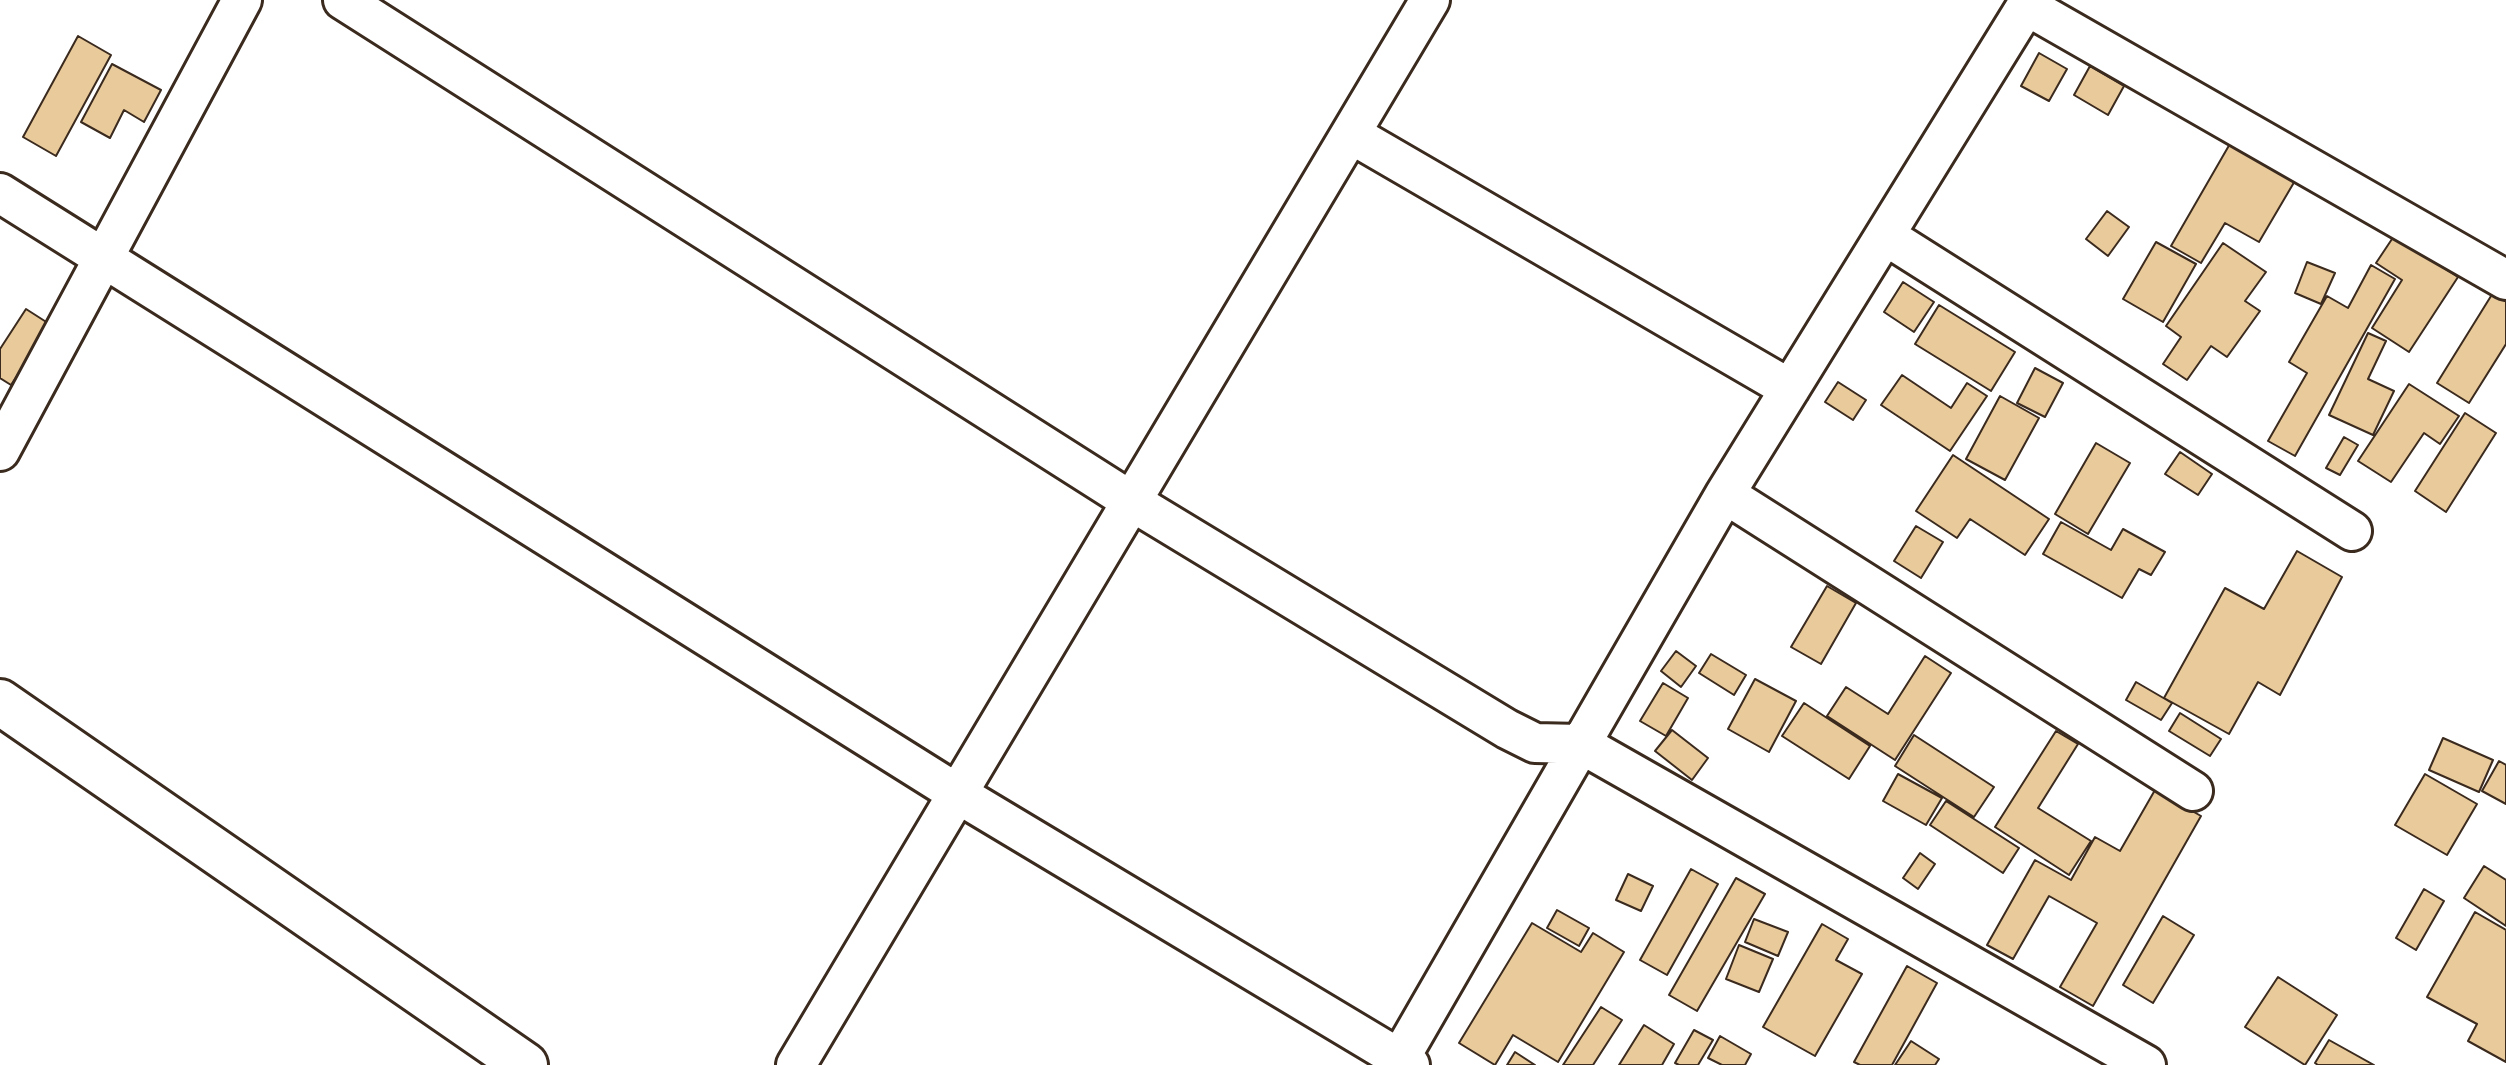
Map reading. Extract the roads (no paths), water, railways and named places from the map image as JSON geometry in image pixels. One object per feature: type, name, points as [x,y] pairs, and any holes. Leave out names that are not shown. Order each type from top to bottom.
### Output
[{"type":"street","points":[[0,451],[242,0]]},
{"type":"street","points":[[343,0],[1131,501],[1507,729],[1535,743],[1581,744],[2146,1065]]},
{"type":"street","points":[[796,1065],[1430,0]]},
{"type":"street","points":[[0,193],[958,794],[1402,1063],[1725,494],[2028,3],[2506,280]]},
{"type":"street","points":[[1351,134],[1790,389]]},
{"type":"street","points":[[1886,236],[2352,531]]},
{"type":"street","points":[[1725,494],[2193,791]]},
{"type":"street","points":[[0,702],[525,1065]]}]
